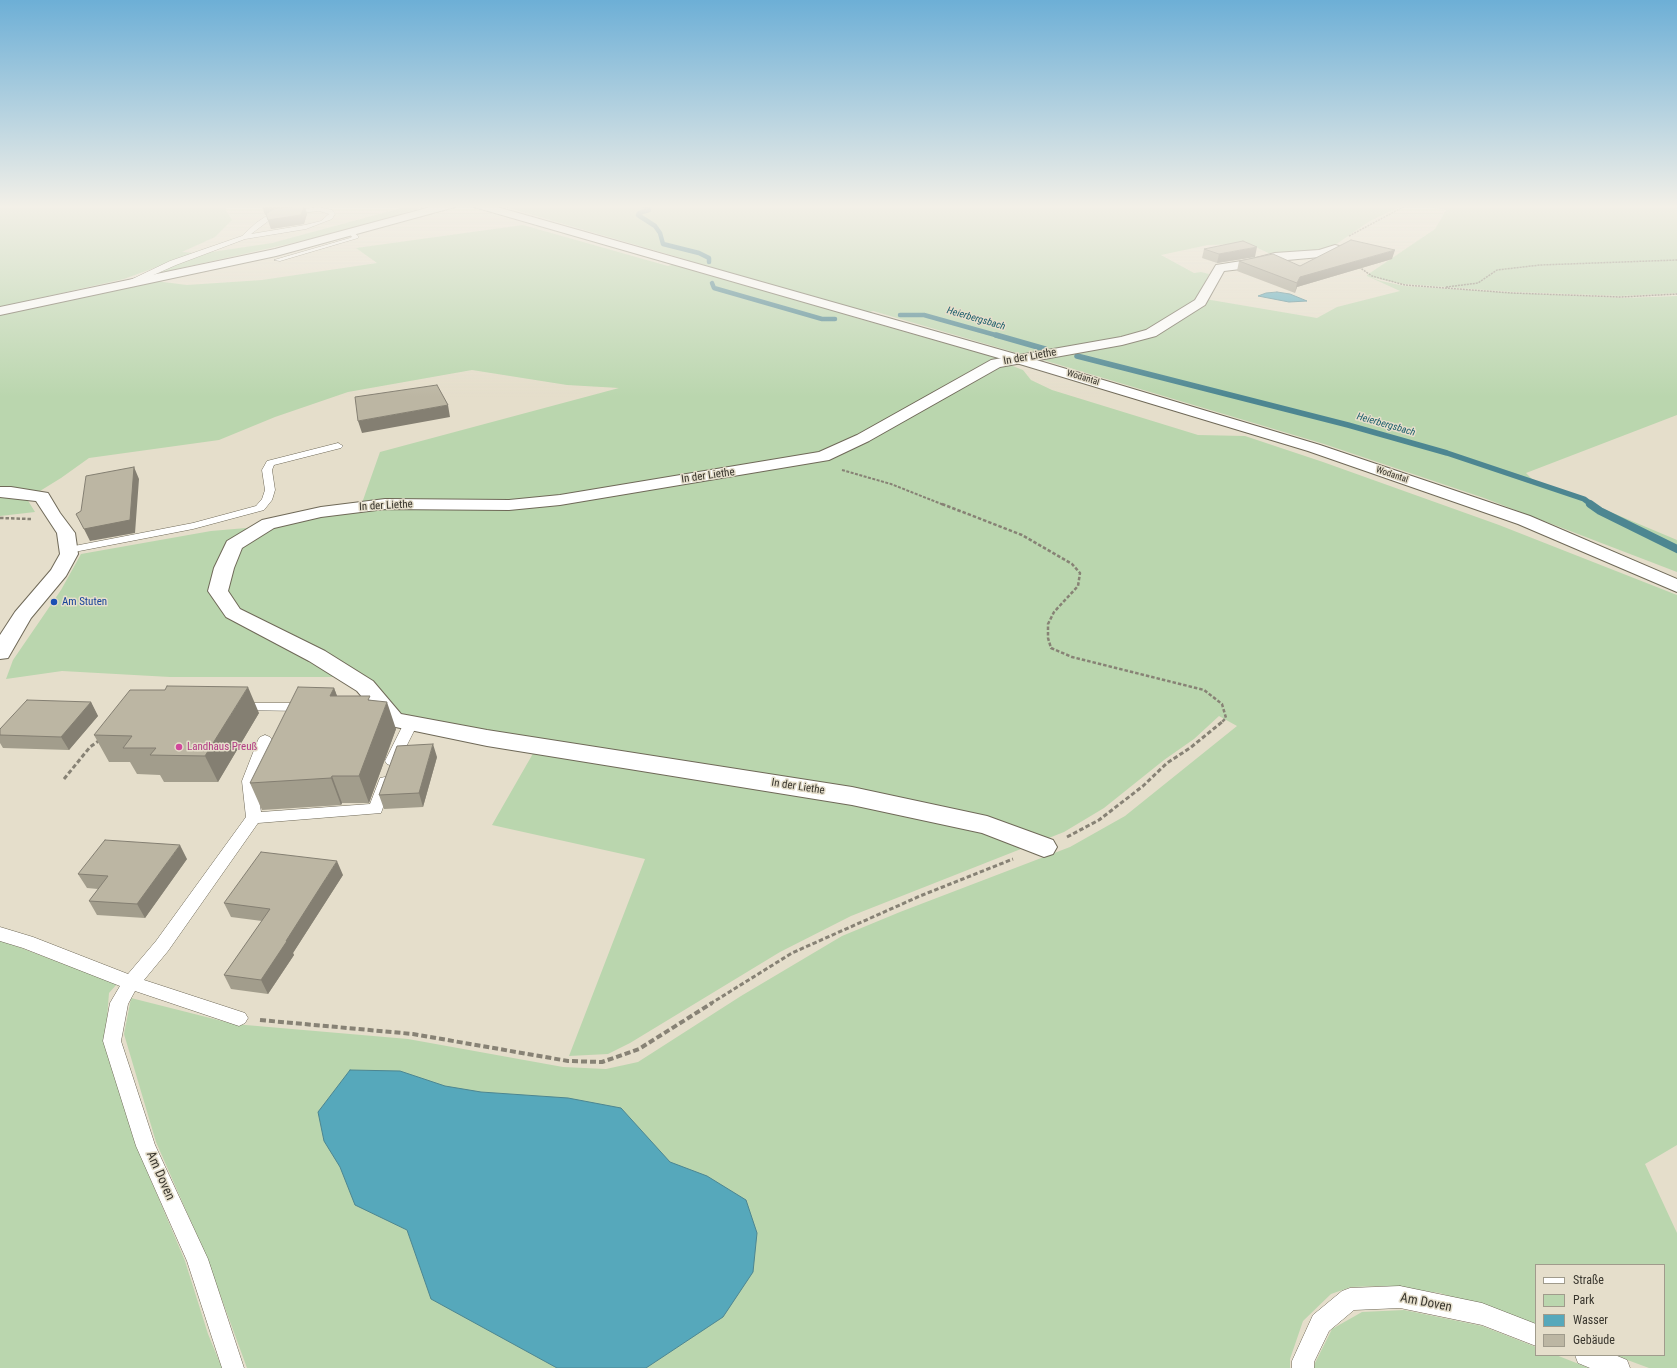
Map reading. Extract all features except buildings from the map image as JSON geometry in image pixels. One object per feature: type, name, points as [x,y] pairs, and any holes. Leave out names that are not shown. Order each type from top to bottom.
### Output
[{"type":"street","points":[[0,311],[196,269]]},
{"type":"street","name":"Wodantal","points":[[702,269],[1021,360],[1314,448],[1524,520],[1677,586]]},
{"type":"street","name":"In der Liethe","points":[[1044,847],[987,825],[852,796],[487,738],[394,720],[376,707],[365,686],[317,656],[233,613],[218,591],[224,568],[234,545],[268,524],[321,512],[385,504],[509,505],[560,500],[823,456],[863,438],[996,363],[1021,360],[1122,341],[1151,333],[1200,302],[1220,269]]},
{"type":"street","points":[[0,492],[11,492],[42,497],[52,515],[66,533],[70,554],[59,572],[3,641]]},
{"type":"lane","points":[[128,283],[160,269]]},
{"type":"lane","points":[[69,550],[193,526],[260,508],[266,500],[270,490],[267,470],[270,463],[338,446]]},
{"type":"lane","points":[[225,706],[320,708]]},
{"type":"lane","points":[[266,740],[249,781],[254,818],[376,809],[394,756],[411,723]]},
{"type":"lane","name":"Am Doven","points":[[233,1368],[197,1259],[146,1146],[112,1041],[119,1003],[131,983],[162,946],[254,818]]},
{"type":"lane","points":[[0,934],[27,942],[131,983],[239,1018]]},
{"type":"lane","name":"Am Doven","points":[[1302,1368],[1303,1361],[1321,1323],[1350,1299],[1400,1297],[1482,1314],[1535,1335]]},
{"type":"lane","points":[[1589,1356],[1619,1368]]},
{"type":"path","points":[[1361,269],[1372,276],[1386,281],[1405,285],[1440,288],[1621,297],[1677,294]]},
{"type":"path","points":[[1440,288],[1478,283],[1497,270],[1507,269]]},
{"type":"path","points":[[239,1018],[412,1034],[568,1061],[602,1062],[639,1049],[792,953],[920,896],[1044,847],[1099,820],[1143,786],[1166,764],[1190,748],[1226,718],[1222,704],[1204,690],[1072,657],[1051,648],[1048,638],[1048,624],[1054,612],[1078,586],[1080,573],[1072,564],[1051,550],[1022,535],[891,484],[806,459]]},
{"type":"path","points":[[0,518],[28,519],[52,515]]},
{"type":"path","points":[[64,779],[90,747],[102,739]]},
{"type":"green space","points":[[0,269],[152,269],[124,279],[0,307]]},
{"type":"green space","points":[[164,269],[178,269],[159,273],[158,271]]},
{"type":"green space","points":[[337,269],[1186,269],[1194,273],[1201,272],[1209,274],[1202,290],[1191,305],[1145,332],[1122,339],[1027,356],[873,311],[853,317],[1001,359],[868,431],[819,454],[797,459],[509,503],[362,503],[380,452],[619,388],[567,385],[472,370],[348,392],[275,417],[219,440],[89,458],[61,478],[27,499],[35,512],[0,516],[0,314],[155,281],[187,285],[262,280]]},
{"type":"green space","points":[[1376,269],[1677,269],[1677,293],[1621,296],[1512,292],[1404,284],[1370,277],[1405,286],[1512,293],[1623,298],[1677,296],[1677,415],[1526,473],[1532,479],[1677,540],[1677,572],[1484,498],[1324,444],[1043,360],[1077,351],[1126,342],[1205,299],[1317,318],[1337,307],[1400,291],[1367,276]]},
{"type":"green space","points":[[1005,363],[1023,370],[1031,380],[1052,390],[1198,435],[1245,436],[1323,462],[1499,525],[1677,595],[1677,1145],[1645,1164],[1677,1233],[1677,1368],[1649,1368],[1617,1356],[1665,1356],[1665,1264],[1535,1264],[1535,1326],[1440,1293],[1383,1286],[1351,1287],[1331,1294],[1303,1321],[1290,1359],[1290,1368],[247,1368],[206,1256],[156,1142],[124,1034],[131,998],[234,1024],[408,1039],[563,1067],[606,1069],[638,1062],[741,996],[842,936],[900,912],[1070,847],[1125,816],[1237,726],[1219,716],[1194,739],[1164,760],[1104,808],[1064,832],[851,916],[780,952],[630,1043],[608,1054],[569,1056],[645,859],[492,825],[535,750],[658,759],[399,715],[240,609],[224,591],[242,546],[276,524],[379,507],[465,508],[799,463]]},
{"type":"green space","points":[[258,527],[231,545],[212,591],[339,677],[170,677],[62,671],[6,679],[13,660],[61,590],[81,554],[211,531]]},
{"type":"green space","points":[[0,940],[117,984],[109,993],[105,1044],[138,1149],[185,1261],[208,1334],[222,1368],[0,1368]]},
{"type":"green space","points":[[1404,1310],[1482,1326],[1535,1347],[1535,1356],[1559,1356],[1589,1368],[1314,1368],[1332,1329],[1362,1312]]},
{"type":"water","points":[[1277,292],[1290,294],[1307,301],[1289,302],[1258,296],[1266,293]]},
{"type":"water","points":[[350,1070],[400,1071],[445,1086],[481,1092],[568,1098],[621,1108],[670,1162],[707,1176],[746,1200],[757,1233],[753,1272],[723,1317],[646,1368],[557,1368],[431,1299],[407,1230],[355,1205],[340,1167],[324,1141],[318,1112]]},
{"type":"waterway","name":"Heierbergsbach","points":[[712,283],[714,288],[822,319],[835,319]]},
{"type":"waterway","name":"Heierbergsbach","points":[[900,315],[924,315],[999,336]]},
{"type":"waterway","name":"Heierbergsbach","points":[[996,335],[1045,349]]},
{"type":"waterway","name":"Heierbergsbach","points":[[1077,356],[1348,425],[1447,453],[1584,499],[1592,505]]},
{"type":"waterway","name":"Heierbergsbach","points":[[1590,504],[1600,511],[1677,549]]},
{"type":"place","name":"Am Stuten","points":[[54,602]]},
{"type":"place","name":"Landhaus Preuß","points":[[179,747]]}]
